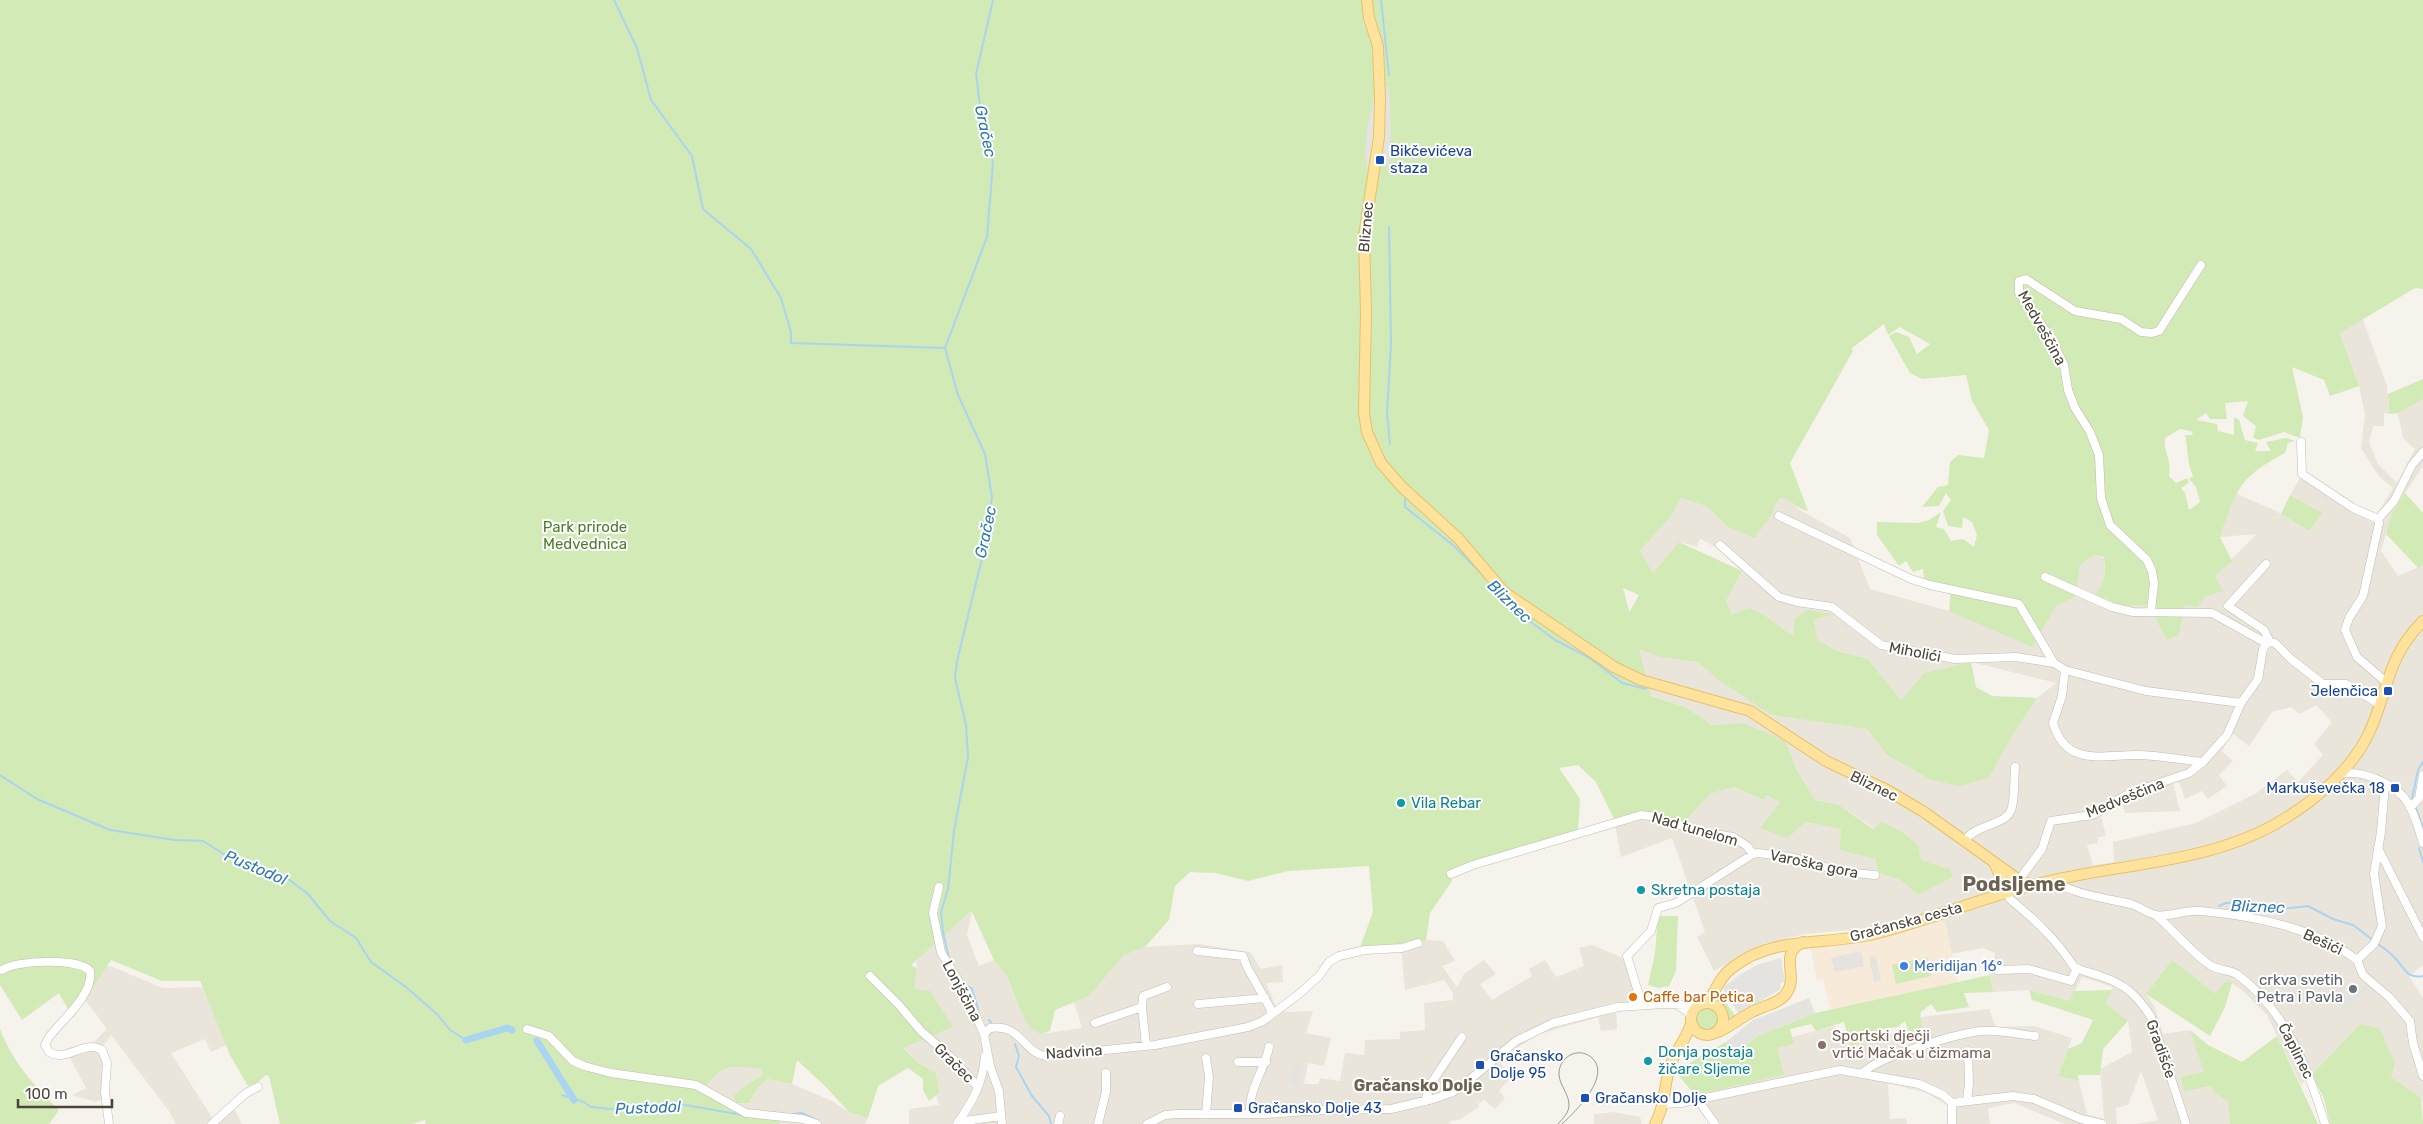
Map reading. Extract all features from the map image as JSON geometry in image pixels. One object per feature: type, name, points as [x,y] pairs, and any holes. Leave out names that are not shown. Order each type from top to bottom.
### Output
[{"type":"main road","name":"Bliznec","points":[[1366,0],[1369,18],[1378,46],[1380,99],[1379,137],[1364,236],[1366,312],[1364,413],[1367,432],[1381,463],[1402,487],[1458,538],[1504,592],[1614,667],[1641,680],[1750,712],[1826,761],[1887,790],[1924,812],[2019,880],[2032,885]]},
{"type":"main road","name":"Gračanska cesta","points":[[1702,1004],[1732,968],[1778,946],[1870,934],[2032,885],[2190,856],[2247,837],[2282,820],[2304,806],[2354,758],[2368,735],[2386,682],[2403,645],[2423,621]]},
{"type":"main road","name":"Bliznec","points":[[1992,860],[1999,870],[2006,893]]},
{"type":"main road","points":[[1790,958],[1794,947],[1803,942]]},
{"type":"main road","points":[[1691,1020],[1697,1032],[1703,1035],[1711,1035],[1749,1013],[1777,1001],[1786,994],[1792,977],[1790,958],[1787,950],[1778,946]]},
{"type":"main road","points":[[1655,1124],[1664,1104],[1670,1066],[1682,1046],[1691,1020],[1702,1004],[1716,1005],[1723,1012],[1723,1024],[1718,1032]]},
{"type":"main road","points":[[1682,1046],[1703,1035]]},
{"type":"street","name":"Medveščina","points":[[2150,612],[2154,583],[2152,572],[2146,560],[2110,525],[2101,498],[2099,455],[2090,432],[2075,408],[2068,390],[2064,365],[2051,338],[2019,293],[2018,285],[2019,281],[2026,279],[2075,311],[2121,319],[2140,332],[2152,333],[2159,331],[2201,265]]},
{"type":"street","points":[[2301,442],[2302,474],[2353,508],[2378,519]]},
{"type":"street","points":[[2386,682],[2357,657],[2346,630],[2349,618],[2363,596],[2379,523],[2378,519],[2394,501],[2412,465],[2423,452]]},
{"type":"street","name":"Miholići","points":[[1779,516],[1911,579],[2019,604],[2054,663]]},
{"type":"street","name":"Miholići","points":[[1720,544],[1780,597],[1797,602],[1832,606],[1881,645],[1955,659],[2016,657],[2054,663],[2065,670],[2146,691],[2241,703]]},
{"type":"street","points":[[2266,564],[2228,606],[2264,630],[2268,642]]},
{"type":"street","points":[[2045,577],[2112,607],[2133,612],[2212,613],[2268,642],[2275,643],[2291,659],[2323,684],[2346,684],[2379,704]]},
{"type":"street","name":"Medveščina","points":[[2019,880],[2042,850],[2052,821],[2092,815],[2130,793],[2189,772],[2203,762],[2226,734],[2241,703],[2258,679],[2262,648],[2268,642]]},
{"type":"street","name":"Medveščina","points":[[2065,670],[2062,696],[2053,723],[2062,744],[2086,757],[2139,755],[2203,762]]},
{"type":"street","points":[[2354,758],[2355,768],[2359,774]]},
{"type":"street","points":[[1965,840],[1976,829],[2002,820],[2009,814],[2012,806],[2015,766]]},
{"type":"street","points":[[2337,776],[2346,773],[2359,774],[2385,785],[2402,796],[2410,808],[2423,843]]},
{"type":"street","points":[[2410,808],[2418,798],[2423,775]]},
{"type":"street","name":"Bešići","points":[[2157,916],[2185,910],[2261,920],[2300,930],[2327,941],[2357,960],[2375,941],[2382,926],[2374,874],[2385,785]]},
{"type":"street","name":"Nad tunelom","points":[[1451,874],[1474,865],[1640,815],[1658,817],[1697,831],[1733,837],[1747,846],[1753,854],[1676,903],[1658,908],[1651,931],[1627,956],[1638,995],[1639,1006]]},
{"type":"street","points":[[2378,848],[2423,937]]},
{"type":"street","name":"Varoška gora","points":[[1753,854],[1777,854],[1836,870],[1875,876]]},
{"type":"street","points":[[2056,880],[2065,887],[2133,905],[2157,916]]},
{"type":"street","name":"Lonjščina","points":[[939,887],[933,913],[941,952],[965,992],[984,1034],[999,1091],[1001,1120]]},
{"type":"street","points":[[1998,970],[2029,969],[2070,981],[2076,968],[2048,931],[2010,899],[2006,893]]},
{"type":"street","name":"Čaplinec","points":[[2157,916],[2211,966],[2237,974],[2261,996],[2278,1018],[2305,1066],[2315,1089],[2325,1124]]},
{"type":"street","name":"Nadvina","points":[[984,1034],[990,1028],[1006,1029],[1022,1038],[1038,1054],[1046,1056],[1146,1046],[1248,1028],[1263,1021],[1306,988],[1329,962],[1339,956],[1365,950],[1402,948],[1418,943]]},
{"type":"street","points":[[1197,951],[1243,956],[1247,967],[1265,998],[1270,1014]]},
{"type":"street","points":[[2357,960],[2363,975],[2389,997],[2410,1021],[2413,1043],[2423,1076]]},
{"type":"street","points":[[2,970],[19,964],[58,963],[81,964],[90,971],[90,984],[85,994],[48,1037],[45,1045],[49,1052],[55,1055],[89,1046],[102,1050],[107,1063],[105,1092],[109,1124]]},
{"type":"street","name":"Gradišće","points":[[2076,968],[2132,990],[2142,1003],[2151,1017],[2186,1124]]},
{"type":"street","name":"Gračec","points":[[870,976],[921,1031],[952,1058],[978,1087],[972,1104],[958,1123]]},
{"type":"street","points":[[1146,1046],[1142,1008],[1143,996],[1168,987]]},
{"type":"street","points":[[1198,1004],[1265,998]]},
{"type":"street","points":[[1674,1004],[1684,1009],[1691,1020]]},
{"type":"street","points":[[1147,1124],[1169,1115],[1377,1110],[1426,1101],[1460,1087],[1508,1047],[1537,1030],[1562,1021],[1618,1007],[1702,1004]]},
{"type":"street","name":"Nadvina","points":[[1095,1023],[1142,1008]]},
{"type":"street","points":[[526,1029],[549,1036],[573,1061],[584,1066],[612,1073],[696,1085],[752,1115],[802,1119],[817,1124]]},
{"type":"street","points":[[1863,1073],[1872,1066],[1926,1044],[1975,1032],[2035,1036]]},
{"type":"street","points":[[1426,1101],[1432,1082],[1462,1037]]},
{"type":"street","points":[[1250,1114],[1254,1087],[1266,1062],[1270,1046]]},
{"type":"street","points":[[978,1087],[983,1073],[986,1047]]},
{"type":"street","points":[[1967,1100],[1969,1084],[1968,1052]]},
{"type":"street","points":[[1206,1058],[1208,1077],[1206,1114]]},
{"type":"street","points":[[1238,1062],[1266,1062]]},
{"type":"street","points":[[1664,1104],[1698,1100],[1840,1070],[1919,1084],[1943,1095],[1952,1103],[1952,1124]]},
{"type":"street","points":[[1098,1124],[1106,1092],[1106,1073]]},
{"type":"street","points":[[212,1124],[246,1093],[258,1087]]},
{"type":"street","points":[[1952,1103],[2013,1096],[2034,1099],[2081,1119],[2102,1124]]},
{"type":"street","points":[[1698,1100],[1715,1124]]},
{"type":"street","points":[[958,1123],[1001,1120]]},
{"type":"shaded area","points":[[1375,87],[1389,87],[1391,125],[1389,166],[1367,168],[1365,155],[1367,131]]},
{"type":"shaded area","points":[[2352,289],[2387,386],[2389,414],[2384,413],[2384,426],[2373,426],[2369,443],[2378,464],[2397,483],[2415,449],[2403,438],[2398,413],[2423,399],[2423,466],[2392,513],[2381,551],[2398,576],[2423,565],[2423,965],[2409,976],[2423,998],[2423,1104],[2421,1098],[2391,1077],[2360,1024],[2301,1085],[2267,1015],[2243,991],[2227,980],[2215,993],[2172,960],[2146,994],[2155,1007],[2163,1034],[2190,1030],[2211,1086],[2215,1093],[2228,1102],[2230,1124],[2136,1124],[2158,1120],[2141,1071],[2128,1105],[2116,1108],[2117,1124],[2065,1124],[2014,1103],[1988,1108],[1990,1124],[1947,1124],[1948,1106],[1927,1093],[1888,1083],[1890,1119],[1906,1118],[1907,1124],[1710,1124],[1695,1105],[1695,1095],[1783,1075],[1776,1048],[1792,1037],[1835,1026],[1838,1035],[1846,1033],[1851,1046],[1900,1031],[1906,1045],[1926,1039],[1920,1017],[1989,1009],[1996,1027],[2034,1026],[2072,1038],[2058,1076],[2079,1081],[2087,1114],[2104,1119],[2100,1069],[2132,1052],[2128,1021],[2105,1003],[2113,987],[2082,977],[2070,1001],[2029,990],[1993,992],[1990,975],[1995,953],[1983,948],[1951,954],[1944,916],[1861,929],[1805,934],[1764,944],[1714,971],[1697,937],[1705,932],[1672,838],[1621,857],[1614,819],[1634,812],[1655,814],[1682,825],[1710,794],[1734,787],[1762,800],[1766,795],[1781,801],[1760,828],[1806,822],[1841,829],[1839,850],[1875,859],[1878,873],[1899,879],[1918,895],[1953,877],[1950,869],[1921,860],[1839,805],[1815,800],[1798,771],[1784,741],[1744,723],[1712,725],[1686,708],[1647,694],[1614,638],[1660,657],[1697,662],[1717,679],[1771,715],[1867,729],[1887,755],[1929,779],[1989,778],[2009,741],[2037,698],[2056,683],[1971,662],[1924,673],[1901,700],[1867,658],[1840,652],[1817,640],[1793,636],[1764,615],[1732,615],[1726,601],[1742,571],[1718,549],[1700,538],[1697,547],[1679,542],[1653,573],[1640,551],[1672,515],[1681,498],[1706,506],[1728,527],[1773,513],[1775,504],[1781,497],[1790,500],[1800,510],[1850,538],[1870,589],[1949,611],[2056,606],[2075,597],[2080,566],[2094,555],[2104,558],[2104,578],[2100,590],[2094,595],[2125,606],[2148,605],[2167,640],[2179,635],[2185,604],[2222,591],[2215,576],[2257,534],[2220,537],[2235,493],[2276,511],[2309,531],[2323,513],[2290,495],[2304,472],[2363,511],[2377,514],[2393,488],[2378,475],[2361,448],[2365,414],[2359,386],[2328,299]],"holes":[[[2316,705],[2332,722],[2314,744],[2323,755],[2298,782],[2287,770],[2255,794],[2196,823],[2113,842],[2114,862],[2093,865],[2087,845],[2098,843],[2098,837],[2106,836],[2101,816],[2122,803],[2125,813],[2180,811],[2173,783],[2179,782],[2185,799],[2202,791],[2208,799],[2227,786],[2219,775],[2233,761],[2222,751],[2232,733],[2249,746],[2272,712],[2291,707],[2300,714]]]},
{"type":"shaded area","points":[[908,902],[941,918],[972,912],[967,935],[979,966],[994,960],[1007,976],[1024,1019],[1041,1034],[1082,1028],[1074,1002],[1089,996],[1124,955],[1145,947],[1199,944],[1250,952],[1261,969],[1282,965],[1283,982],[1266,983],[1276,1007],[1287,1012],[1313,1011],[1306,1033],[1331,1038],[1324,1066],[1308,1063],[1304,1084],[1318,1084],[1320,1078],[1340,1081],[1345,1053],[1364,1055],[1365,1040],[1400,1039],[1400,1032],[1425,1030],[1424,1003],[1453,1000],[1453,993],[1444,980],[1405,990],[1401,948],[1426,940],[1443,941],[1455,961],[1442,966],[1457,987],[1464,974],[1484,960],[1496,974],[1480,984],[1492,1000],[1532,976],[1529,969],[1545,960],[1556,977],[1584,966],[1579,948],[1593,945],[1627,960],[1637,1002],[1616,1005],[1617,1029],[1601,1031],[1598,1017],[1540,1034],[1518,1047],[1500,1063],[1512,1076],[1499,1091],[1505,1098],[1495,1109],[1484,1100],[1478,1104],[1479,1107],[1459,1120],[1450,1121],[1451,1124],[909,1124],[909,1109],[939,1105],[936,1095],[939,1093],[936,1073],[919,1063],[903,1047],[953,1027],[914,989],[917,968]]},
{"type":"shaded area","points":[[1944,916],[1958,982],[1831,1010],[1823,979],[1817,980],[1810,944]]},
{"type":"shaded area","points":[[1861,951],[1864,966],[1835,972],[1831,958]]},
{"type":"shaded area","points":[[1876,956],[1881,981],[1874,982],[1869,957]]},
{"type":"shaded area","points":[[1781,958],[1785,981],[1780,984],[1781,989],[1739,1014],[1725,994],[1724,987],[1739,975],[1757,965]]},
{"type":"shaded area","points":[[98,965],[113,967],[163,988],[202,987],[227,1045],[211,1052],[205,1039],[171,1053],[215,1122],[233,1107],[242,1124],[176,1124],[169,1111],[111,1035],[100,1051],[104,1061],[102,1075],[103,1098],[96,1102],[72,1095],[86,1088],[68,1054],[92,1044],[107,1029],[86,1001],[81,1000]]},
{"type":"shaded area","points":[[2343,985],[2346,996],[2356,993],[2366,985],[2370,988],[2345,1009],[2333,999],[2332,993]]},
{"type":"shaded area","points":[[1809,998],[1815,1013],[1757,1036],[1735,1055],[1726,1042],[1753,1020]]},
{"type":"shaded area","points":[[1294,1062],[1303,1065],[1298,1087],[1289,1084]]},
{"type":"shaded area","points":[[735,1065],[762,1069],[761,1077],[752,1081],[749,1103],[758,1088],[767,1079],[792,1084],[830,1100],[849,1112],[868,1118],[865,1124],[779,1124],[779,1120],[749,1116],[704,1090],[713,1074]]},
{"type":"shaded area","points":[[1614,1112],[1640,1117],[1642,1124],[1594,1124],[1594,1114]]},
{"type":"green space","name":"Park prirode Medvednica","points":[[0,0],[2423,0],[2423,289],[2415,288],[2340,333],[2359,386],[2330,396],[2324,380],[2292,367],[2303,417],[2300,438],[2284,432],[2259,440],[2253,438],[2256,426],[2243,416],[2248,401],[2225,403],[2227,419],[2210,419],[2206,413],[2196,420],[2217,424],[2218,431],[2234,435],[2234,417],[2239,420],[2245,440],[2258,443],[2255,451],[2271,451],[2266,442],[2286,438],[2295,441],[2288,443],[2285,453],[2248,478],[2235,496],[2220,537],[2232,561],[2215,576],[2223,591],[2205,597],[2197,607],[2185,605],[2179,635],[2167,640],[2148,605],[2125,606],[2094,595],[2103,583],[2104,557],[2094,555],[2080,566],[2075,597],[2056,606],[2032,647],[1949,611],[1951,586],[1924,581],[1923,569],[1913,572],[1906,561],[1899,566],[1877,535],[1877,522],[1919,523],[1929,520],[1941,512],[1936,527],[1944,529],[1951,541],[1963,539],[1974,547],[1977,535],[1972,522],[1963,517],[1962,528],[1948,526],[1943,511],[1951,500],[1946,493],[1939,506],[1922,507],[1938,487],[1948,485],[1950,462],[1958,455],[1984,458],[1989,430],[1972,401],[1966,375],[1922,379],[1910,373],[1889,336],[1896,332],[1909,337],[1917,354],[1930,344],[1900,327],[1888,335],[1884,324],[1852,348],[1853,351],[1790,463],[1808,511],[1781,497],[1775,504],[1773,513],[1754,538],[1728,527],[1706,506],[1681,498],[1672,515],[1640,551],[1653,573],[1679,542],[1742,571],[1726,601],[1732,615],[1749,608],[1764,615],[1793,636],[1795,618],[1808,610],[1831,614],[1814,620],[1817,640],[1840,652],[1867,658],[1901,700],[1924,673],[1971,662],[1976,687],[1992,696],[2037,698],[2009,741],[1989,778],[1958,786],[1929,779],[1887,755],[1867,729],[1771,715],[1717,679],[1697,662],[1660,657],[1639,649],[1651,696],[1687,708],[1712,725],[1744,723],[1785,741],[1797,770],[1815,800],[1839,805],[1873,829],[1882,822],[1902,832],[1918,845],[1921,860],[1950,869],[1953,877],[1918,895],[1899,879],[1878,873],[1875,859],[1839,850],[1841,829],[1806,822],[1787,838],[1760,828],[1780,802],[1767,795],[1763,800],[1734,787],[1710,794],[1682,825],[1656,815],[1641,813],[1614,819],[1596,782],[1578,765],[1559,768],[1580,799],[1578,830],[1450,871],[1452,881],[1430,913],[1426,940],[1401,948],[1358,953],[1373,912],[1369,866],[1288,871],[1248,881],[1215,873],[1190,872],[1175,886],[1169,920],[1145,947],[1124,955],[1089,996],[1055,1010],[1050,1031],[1041,1034],[1031,1028],[1024,1019],[1007,976],[994,960],[972,912],[970,912],[911,965],[917,968],[914,989],[930,991],[953,1027],[903,1048],[919,1063],[936,1073],[939,1093],[929,1101],[923,1090],[923,1079],[908,1068],[878,1086],[868,1118],[849,1112],[797,1060],[792,1084],[767,1079],[758,1088],[749,1103],[736,1103],[733,1096],[752,1081],[761,1077],[762,1069],[735,1067],[722,1070],[710,1081],[704,1090],[749,1116],[780,1120],[779,1124],[426,1124],[425,1120],[412,1124],[280,1124],[269,1076],[266,1075],[258,1082],[248,1086],[230,1055],[200,981],[162,981],[111,960],[73,1018],[59,993],[22,1020],[0,985]],"holes":[[[2180,429],[2191,431],[2193,435],[2185,435],[2193,476],[2189,479],[2196,487],[2200,502],[2189,510],[2185,493],[2181,488],[2189,483],[2187,478],[2176,483],[2169,476],[2170,470],[2165,447],[2165,438]],[[1623,588],[1639,595],[1630,611],[1629,611]]]},
{"type":"green space","points":[[2423,379],[2423,399],[2398,413],[2389,414],[2388,394]]},
{"type":"green space","points":[[2405,493],[2423,513],[2423,565],[2418,568],[2386,534],[2392,513]]},
{"type":"green space","points":[[2290,495],[2323,513],[2309,531],[2281,514]]},
{"type":"green space","points":[[1658,916],[1678,916],[1676,971],[1669,986],[1659,988],[1648,985],[1655,953]]},
{"type":"green space","points":[[1927,957],[1931,976],[1896,984],[1892,965]]},
{"type":"green space","points":[[2172,960],[2215,993],[2227,980],[2232,983],[2225,1007],[2210,1036],[2146,994]]},
{"type":"green space","points":[[1990,975],[1993,992],[1964,993],[1969,1007],[1937,1012],[1931,1004],[1921,1012],[1920,1017],[1926,1039],[1913,1043],[1905,1021],[1898,1027],[1882,1029],[1880,1037],[1851,1046],[1844,1022],[1816,1031],[1811,1024],[1790,1029],[1794,1044],[1777,1048],[1784,1075],[1695,1095],[1678,1075],[1691,1062],[1726,1042],[1735,1055],[1757,1036],[1815,1013]]},
{"type":"green space","points":[[1720,990],[1721,996],[1737,1018],[1727,1024],[1725,1010],[1721,1004],[1714,1000]]},
{"type":"green space","points":[[2029,990],[2070,1001],[2074,991],[2112,990],[2105,1003],[2128,1021],[2103,1049],[2100,1075],[2078,1075],[2079,1081],[2058,1076],[2068,1049],[2082,1043],[2093,1020],[2032,1000]]},
{"type":"green space","points":[[1707,1007],[1715,1011],[1719,1019],[1715,1027],[1707,1031],[1699,1027],[1695,1019],[1699,1011]]},
{"type":"green space","points":[[2360,1024],[2380,1029],[2395,1064],[2391,1077],[2421,1098],[2423,1124],[2330,1124],[2324,1099],[2312,1074]]},
{"type":"green space","points":[[0,1029],[17,1062],[41,1092],[59,1110],[49,1124],[0,1124]]},
{"type":"green space","points":[[2190,1030],[2208,1045],[2242,1062],[2277,1036],[2318,1124],[2230,1124],[2228,1102],[2215,1093],[2211,1086],[2184,1091],[2181,1077],[2204,1072]]},
{"type":"waterway","points":[[614,0],[637,48],[651,100],[692,156],[703,209],[751,249],[781,298],[791,332],[791,343],[944,348]]},
{"type":"waterway","name":"Gračec","points":[[949,958],[941,912],[948,889],[954,831],[968,757],[966,725],[955,678],[957,661],[983,554],[992,498],[985,454],[958,395],[945,348],[987,237],[993,163],[983,130],[976,74],[993,0]]},
{"type":"waterway","name":"Bliznec","points":[[1381,0],[1389,75]]},
{"type":"waterway","name":"Bliznec","points":[[1389,227],[1391,344],[1387,414],[1390,444]]},
{"type":"waterway","name":"Bliznec","points":[[1405,496],[1405,507],[1454,546],[1485,577]]},
{"type":"waterway","name":"Bliznec","points":[[1510,602],[1528,620],[1555,640],[1590,658],[1622,683],[1646,689]]},
{"type":"waterway","points":[[2412,799],[2418,770],[2423,762]]},
{"type":"waterway","name":"Pustodol","points":[[0,775],[37,799],[110,830],[175,840],[203,841],[238,863],[284,876],[308,894],[330,921],[356,938],[371,962],[406,987],[438,1015],[450,1030],[466,1040]]},
{"type":"waterway","points":[[2416,808],[2423,828]]},
{"type":"waterway","points":[[2419,848],[2423,862]]},
{"type":"waterway","name":"Bliznec","points":[[2219,906],[2226,903],[2241,902],[2281,909],[2308,906],[2333,919],[2353,925],[2373,940]]},
{"type":"waterway","name":"Bliznec","points":[[2377,943],[2394,957],[2410,975],[2423,976]]},
{"type":"waterway","name":"Gračec","points":[[963,982],[972,989],[978,1009]]},
{"type":"waterway","points":[[466,1040],[507,1028],[512,1030]]},
{"type":"waterway","points":[[537,1041],[574,1100]]},
{"type":"waterway","name":"Gračec","points":[[1015,1044],[1019,1056],[1016,1067],[1032,1096],[1049,1116],[1051,1124]]},
{"type":"waterway","name":"Pustodol","points":[[562,1095],[584,1102],[591,1107],[611,1109],[679,1104],[743,1115]]},
{"type":"waterway","name":"Pustodol","points":[[792,1114],[802,1113],[816,1120]]},
{"type":"tram line","points":[[1558,1124],[1569,1108],[1568,1097],[1559,1075],[1562,1063],[1574,1053],[1586,1054],[1597,1065],[1598,1073],[1595,1083],[1576,1111],[1562,1124]]},
{"type":"place","name":"Bikčevićeva staza","points":[[1380,160]]},
{"type":"place","name":"Jelenčica","points":[[2388,691]]},
{"type":"place","name":"Markuševečka 18","points":[[2395,788]]},
{"type":"place","name":"Vila Rebar","points":[[1401,803]]},
{"type":"place","name":"Skretna postaja","points":[[1641,890]]},
{"type":"place","name":"Meridijan 16°","points":[[1904,966]]},
{"type":"place","name":"crkva svetih Petra i Pavla","points":[[2353,989]]},
{"type":"place","name":"Caffe bar Petica","points":[[1633,997]]},
{"type":"place","name":"Sportski dječji vrtić Mačak u čizmama","points":[[1822,1045]]},
{"type":"place","name":"Donja postaja žičare Sljeme","points":[[1648,1061]]},
{"type":"place","name":"Gračansko Dolje 95","points":[[1480,1065]]},
{"type":"place","name":"Gračansko Dolje","points":[[1585,1098]]},
{"type":"place","name":"Gračansko Dolje 43","points":[[1238,1108]]},
{"type":"district","name":"Podsljeme","points":[[2014,884]]},
{"type":"district","name":"Gračansko Dolje","points":[[1418,1085]]}]
